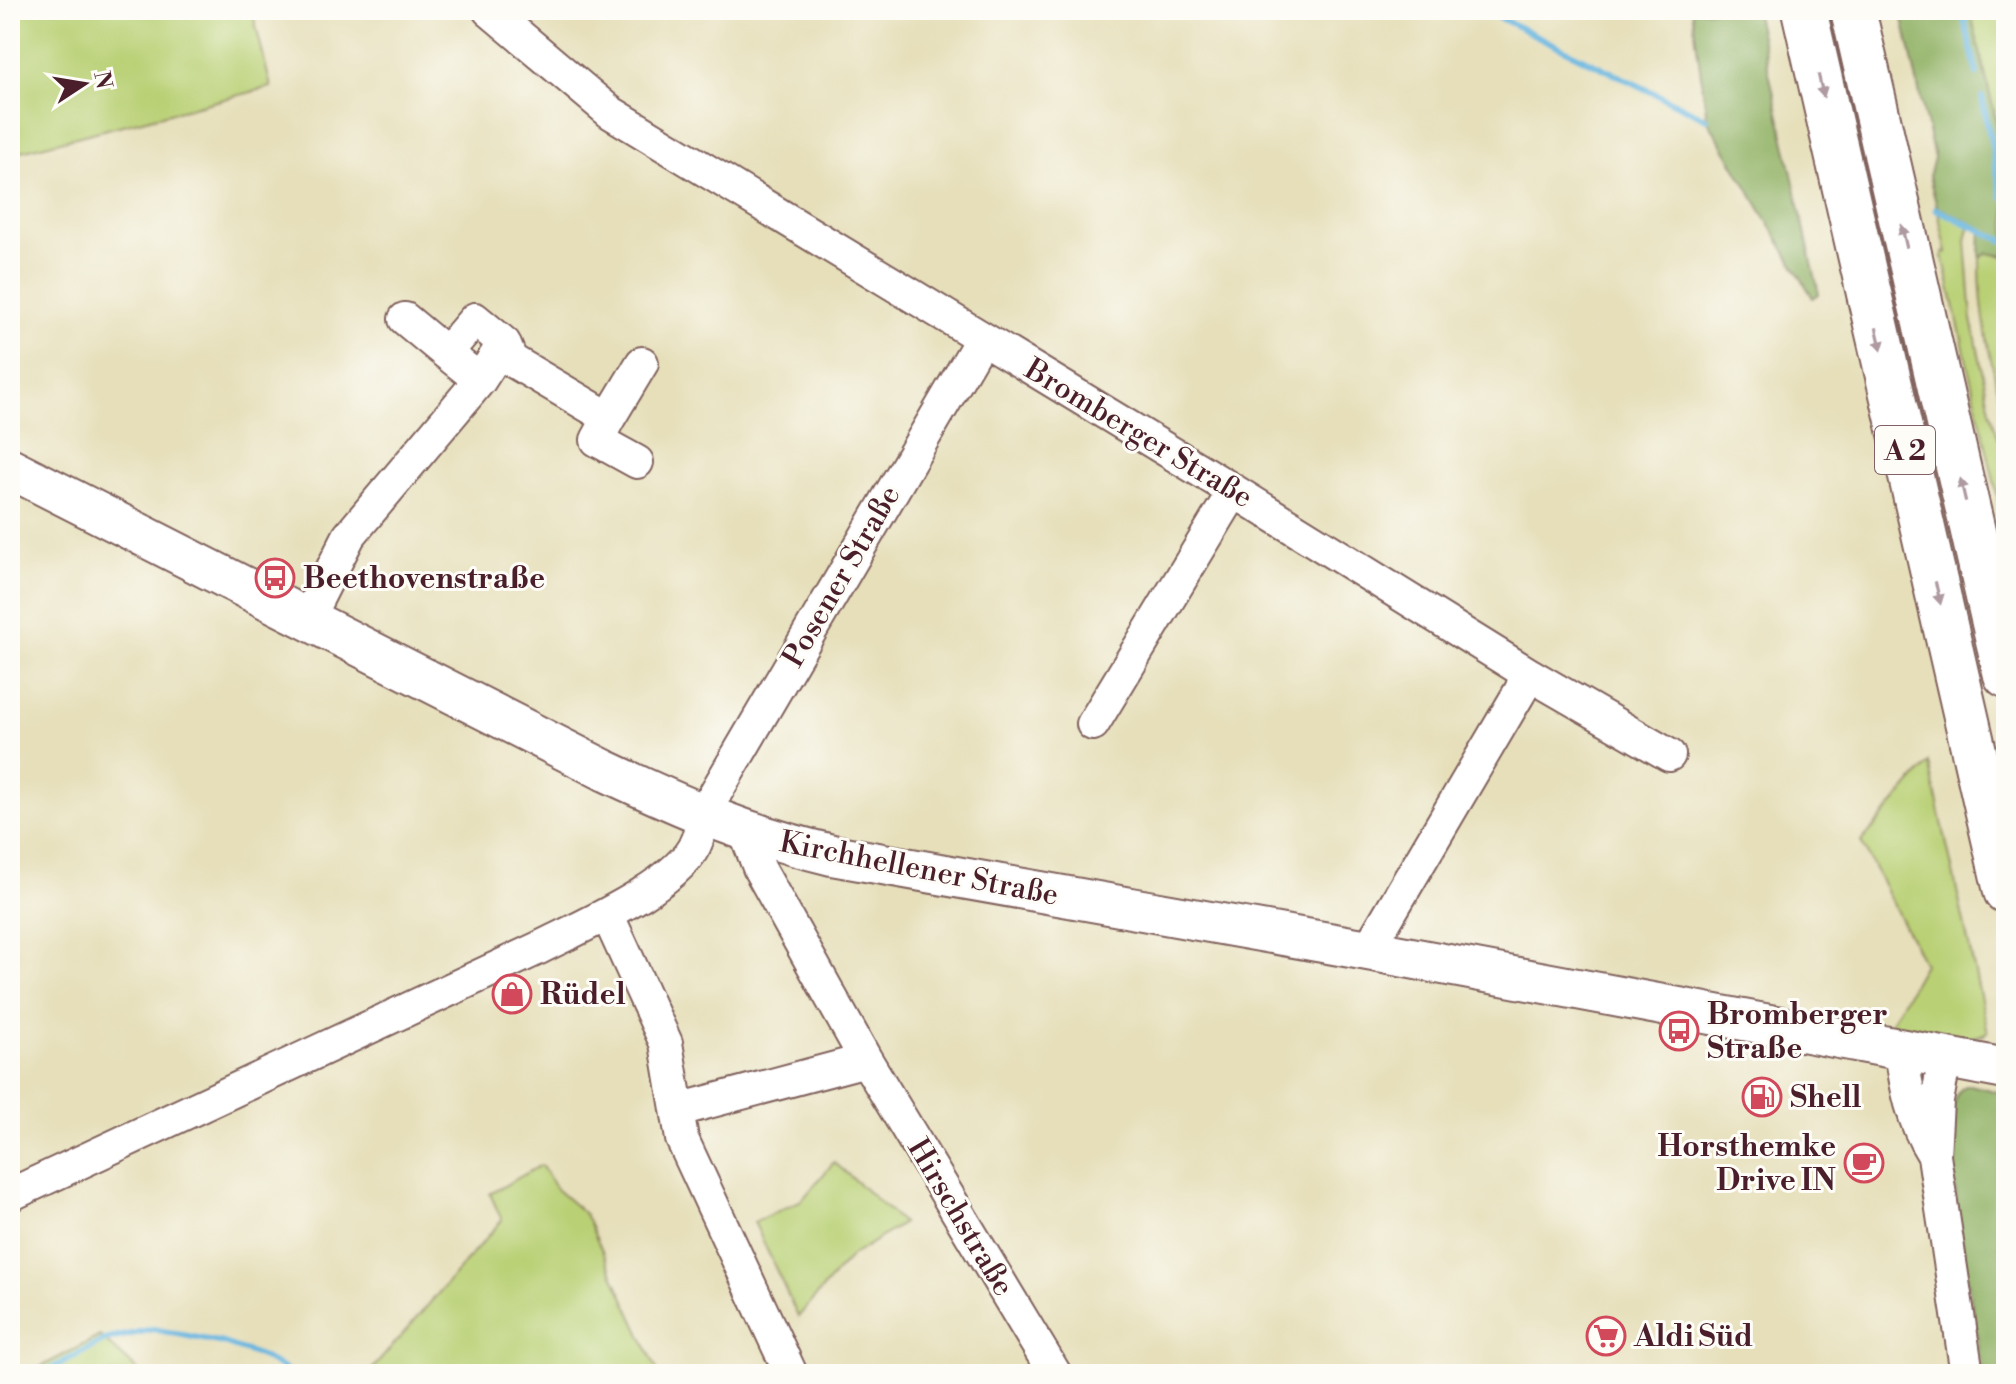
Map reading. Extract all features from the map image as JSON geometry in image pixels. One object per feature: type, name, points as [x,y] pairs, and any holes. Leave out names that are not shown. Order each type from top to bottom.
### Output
[{"type":"highway","name":"A 2","points":[[1804,10],[2006,891]]},
{"type":"highway","name":"A 2","points":[[1853,10],[2006,675]]},
{"type":"main road","name":"Kirchhellener Straße","points":[[10,468],[604,770],[702,816],[745,832],[832,855],[1368,950],[2006,1069]]},
{"type":"street","name":"Bromberger Straße","points":[[489,10],[610,112],[1527,673],[1669,755]]},
{"type":"street","points":[[405,319],[480,380]]},
{"type":"street","points":[[446,353],[475,319],[504,343],[511,360],[609,418]]},
{"type":"street","name":"Posener Straße","points":[[702,816],[982,338]]},
{"type":"street","points":[[307,619],[349,536],[480,380],[504,343]]},
{"type":"street","points":[[637,462],[597,440],[642,363]]},
{"type":"street","points":[[1093,724],[1234,491]]},
{"type":"street","points":[[1368,950],[1521,690],[1527,673]]},
{"type":"street","points":[[10,1195],[635,899],[684,859],[697,843],[702,816]]},
{"type":"street","name":"Hirschstraße","points":[[745,832],[760,870],[866,1060],[1055,1374]]},
{"type":"street","points":[[607,914],[666,1043],[682,1139],[791,1374]]},
{"type":"street","points":[[1901,1050],[1911,1110],[1934,1156]]},
{"type":"street","points":[[1945,1058],[1937,1101],[1934,1156],[1967,1374]]},
{"type":"street","points":[[678,1110],[866,1060]]},
{"type":"green space","points":[[10,10],[252,10],[271,87],[10,154]]},
{"type":"green space","points":[[1692,10],[1755,10],[1819,294],[1813,298],[1707,119]]},
{"type":"green space","points":[[1901,10],[1970,10],[2006,163],[2006,256],[1987,253],[1980,258],[1981,228],[1937,207],[1929,176],[1934,158]]},
{"type":"green space","points":[[1970,10],[2006,10],[2006,163]]},
{"type":"green space","points":[[1937,207],[1970,223],[1966,241],[1972,319],[1990,410],[2006,463],[2006,534],[1943,256],[1947,253]]},
{"type":"green space","points":[[1987,253],[2006,256],[2006,422],[1984,321],[1980,258]]},
{"type":"green space","points":[[1929,763],[1988,1032],[1964,1038],[1939,1037],[1888,1027],[1924,964],[1861,842]]},
{"type":"green space","points":[[1970,1085],[2006,1094],[2006,1374],[1983,1374],[1963,1250],[1951,1129],[1955,1100],[1959,1092]]},
{"type":"green space","points":[[834,1162],[903,1223],[850,1257],[798,1317],[754,1222],[802,1200]]},
{"type":"green space","points":[[541,1165],[556,1189],[585,1214],[659,1374],[368,1374],[502,1220],[490,1194]]},
{"type":"green space","points":[[100,1336],[142,1374],[27,1374]]},
{"type":"waterway","points":[[1484,10],[1707,119]]},
{"type":"waterway","points":[[1962,10],[1977,74]]},
{"type":"waterway","points":[[1982,97],[2002,197]]},
{"type":"waterway","points":[[1936,209],[2006,242]]},
{"type":"waterway","points":[[42,1374],[105,1340],[153,1329],[223,1343],[261,1356],[293,1374]]},
{"type":"place","name":"Beethovenstraße","points":[[275,578]]},
{"type":"place","name":"Rüdel","points":[[512,994]]},
{"type":"place","name":"Bromberger Straße","points":[[1679,1031]]},
{"type":"place","name":"Shell","points":[[1762,1097]]},
{"type":"place","name":"Horsthemke Drive IN","points":[[1864,1163]]},
{"type":"place","name":"Aldi Süd","points":[[1606,1336]]}]
